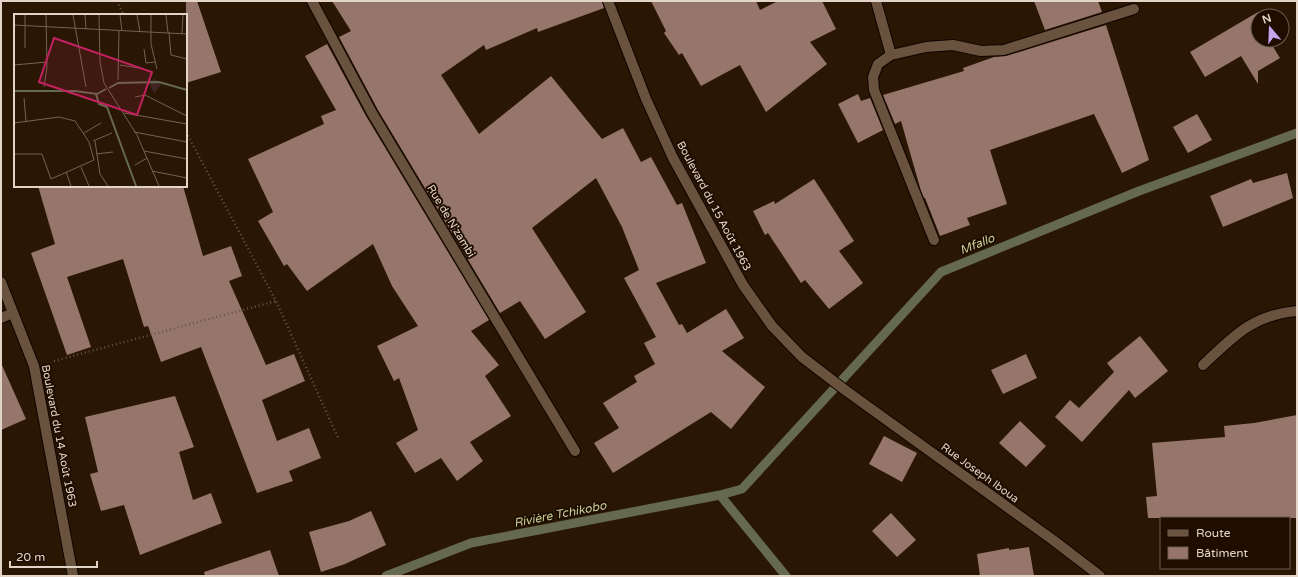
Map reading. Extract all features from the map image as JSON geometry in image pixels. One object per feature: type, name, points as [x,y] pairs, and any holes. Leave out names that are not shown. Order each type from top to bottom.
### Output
[{"type":"street","name":"Rue de N'zambi","points":[[312,1],[372,113],[575,451]]},
{"type":"street","name":"Boulevard du 15 Août 1963","points":[[608,1],[646,99],[673,158],[743,285],[772,326],[802,357],[845,390]]},
{"type":"street","points":[[876,1],[891,55]]},
{"type":"street","points":[[934,240],[874,90],[873,77],[878,64],[891,55],[926,47],[953,46],[981,51],[1004,50],[1134,9]]},
{"type":"street","name":"Boulevard du 14 Août 1963","points":[[1,282],[34,366],[73,576]]},
{"type":"street","points":[[1,318],[13,312]]},
{"type":"street","points":[[1203,365],[1236,334],[1258,320],[1281,313],[1297,312]]},
{"type":"street","name":"Rue Joseph Iboua","points":[[845,390],[1053,540],[1100,576]]},
{"type":"path","points":[[117,1],[124,14]]},
{"type":"path","points":[[187,134],[276,301],[339,440]]},
{"type":"path","points":[[34,366],[276,301]]},
{"type":"building","points":[[186,1],[197,1],[221,72],[187,83],[187,14]]},
{"type":"building","points":[[332,1],[602,1],[604,8],[538,32],[537,28],[486,50],[484,45],[441,75],[479,134],[551,76],[602,139],[623,128],[641,162],[651,157],[677,205],[682,203],[706,263],[656,283],[679,325],[682,324],[687,333],[726,309],[744,338],[722,351],[765,387],[731,429],[711,412],[613,473],[594,443],[619,428],[603,403],[637,382],[634,376],[655,364],[644,343],[656,337],[624,278],[639,270],[622,227],[596,178],[532,228],[586,312],[545,339],[520,301],[500,313],[378,110],[339,37],[351,31]]},
{"type":"building","points":[[651,1],[756,1],[760,10],[778,1],[822,1],[836,29],[810,42],[827,64],[766,112],[740,65],[701,86],[682,53],[679,55],[664,33],[666,31]]},
{"type":"building","points":[[1034,1],[1098,1],[1102,12],[1045,30]]},
{"type":"building","points":[[1250,17],[1250,48],[1274,48],[1280,58],[1258,71],[1258,84],[1241,56],[1205,77],[1190,52]]},
{"type":"building","points":[[1106,25],[1149,160],[1122,173],[1094,114],[990,150],[1007,204],[967,218],[970,225],[940,236],[921,191],[901,121],[895,124],[883,95],[964,71],[963,68],[994,57],[1006,56]]},
{"type":"building","points":[[327,44],[366,116],[489,320],[471,331],[499,365],[485,376],[511,416],[470,442],[483,461],[457,481],[441,458],[415,473],[396,443],[418,430],[399,378],[394,381],[377,346],[418,326],[392,286],[373,244],[307,291],[287,264],[284,266],[258,221],[273,212],[248,159],[324,124],[321,116],[336,110],[305,56]]},
{"type":"building","points":[[858,94],[861,101],[870,98],[883,130],[858,143],[838,104]]},
{"type":"building","points":[[1197,114],[1212,140],[1188,153],[1173,127]]},
{"type":"building","points":[[1287,173],[1293,198],[1223,227],[1210,196],[1251,179],[1253,183]]},
{"type":"building","points":[[814,179],[854,241],[839,251],[863,283],[829,309],[805,280],[801,283],[768,233],[765,235],[753,211],[774,201],[775,204]]},
{"type":"building","points":[[38,187],[183,187],[203,256],[231,246],[242,276],[229,281],[266,365],[294,354],[305,381],[262,400],[277,441],[309,428],[321,458],[289,471],[293,481],[257,493],[201,347],[161,362],[148,326],[144,327],[123,259],[67,277],[91,347],[67,355],[31,253],[55,244]]},
{"type":"building","points":[[1140,336],[1168,371],[1135,398],[1129,390],[1082,442],[1055,417],[1070,400],[1079,408],[1114,372],[1107,363]]},
{"type":"building","points":[[1026,354],[1037,378],[1003,394],[991,370]]},
{"type":"building","points":[[1,363],[26,419],[1,430]]},
{"type":"building","points":[[175,396],[194,447],[179,452],[193,500],[211,493],[222,523],[140,555],[124,505],[101,511],[90,474],[98,472],[85,417]]},
{"type":"building","points":[[1297,415],[1297,518],[1148,518],[1146,497],[1157,496],[1152,443],[1225,437],[1224,426],[1254,423]]},
{"type":"building","points":[[1020,421],[1046,446],[1026,467],[999,443]]},
{"type":"building","points":[[884,436],[917,453],[902,482],[869,464]]},
{"type":"building","points":[[371,511],[386,545],[345,564],[321,572],[309,532],[349,521]]},
{"type":"building","points":[[891,513],[916,540],[897,557],[872,531]]},
{"type":"building","points":[[1029,547],[1034,576],[980,576],[977,554],[1009,548],[1009,550]]},
{"type":"building","points":[[270,550],[279,576],[205,576],[204,572]]},
{"type":"waterway","name":"Mfallo","points":[[386,576],[471,543],[720,495],[742,489],[941,272],[1139,191],[1297,133]]},
{"type":"waterway","points":[[720,495],[786,576]]},
{"type":"water label","name":"Rivière Tchikobo","points":[[560,514]]}]
